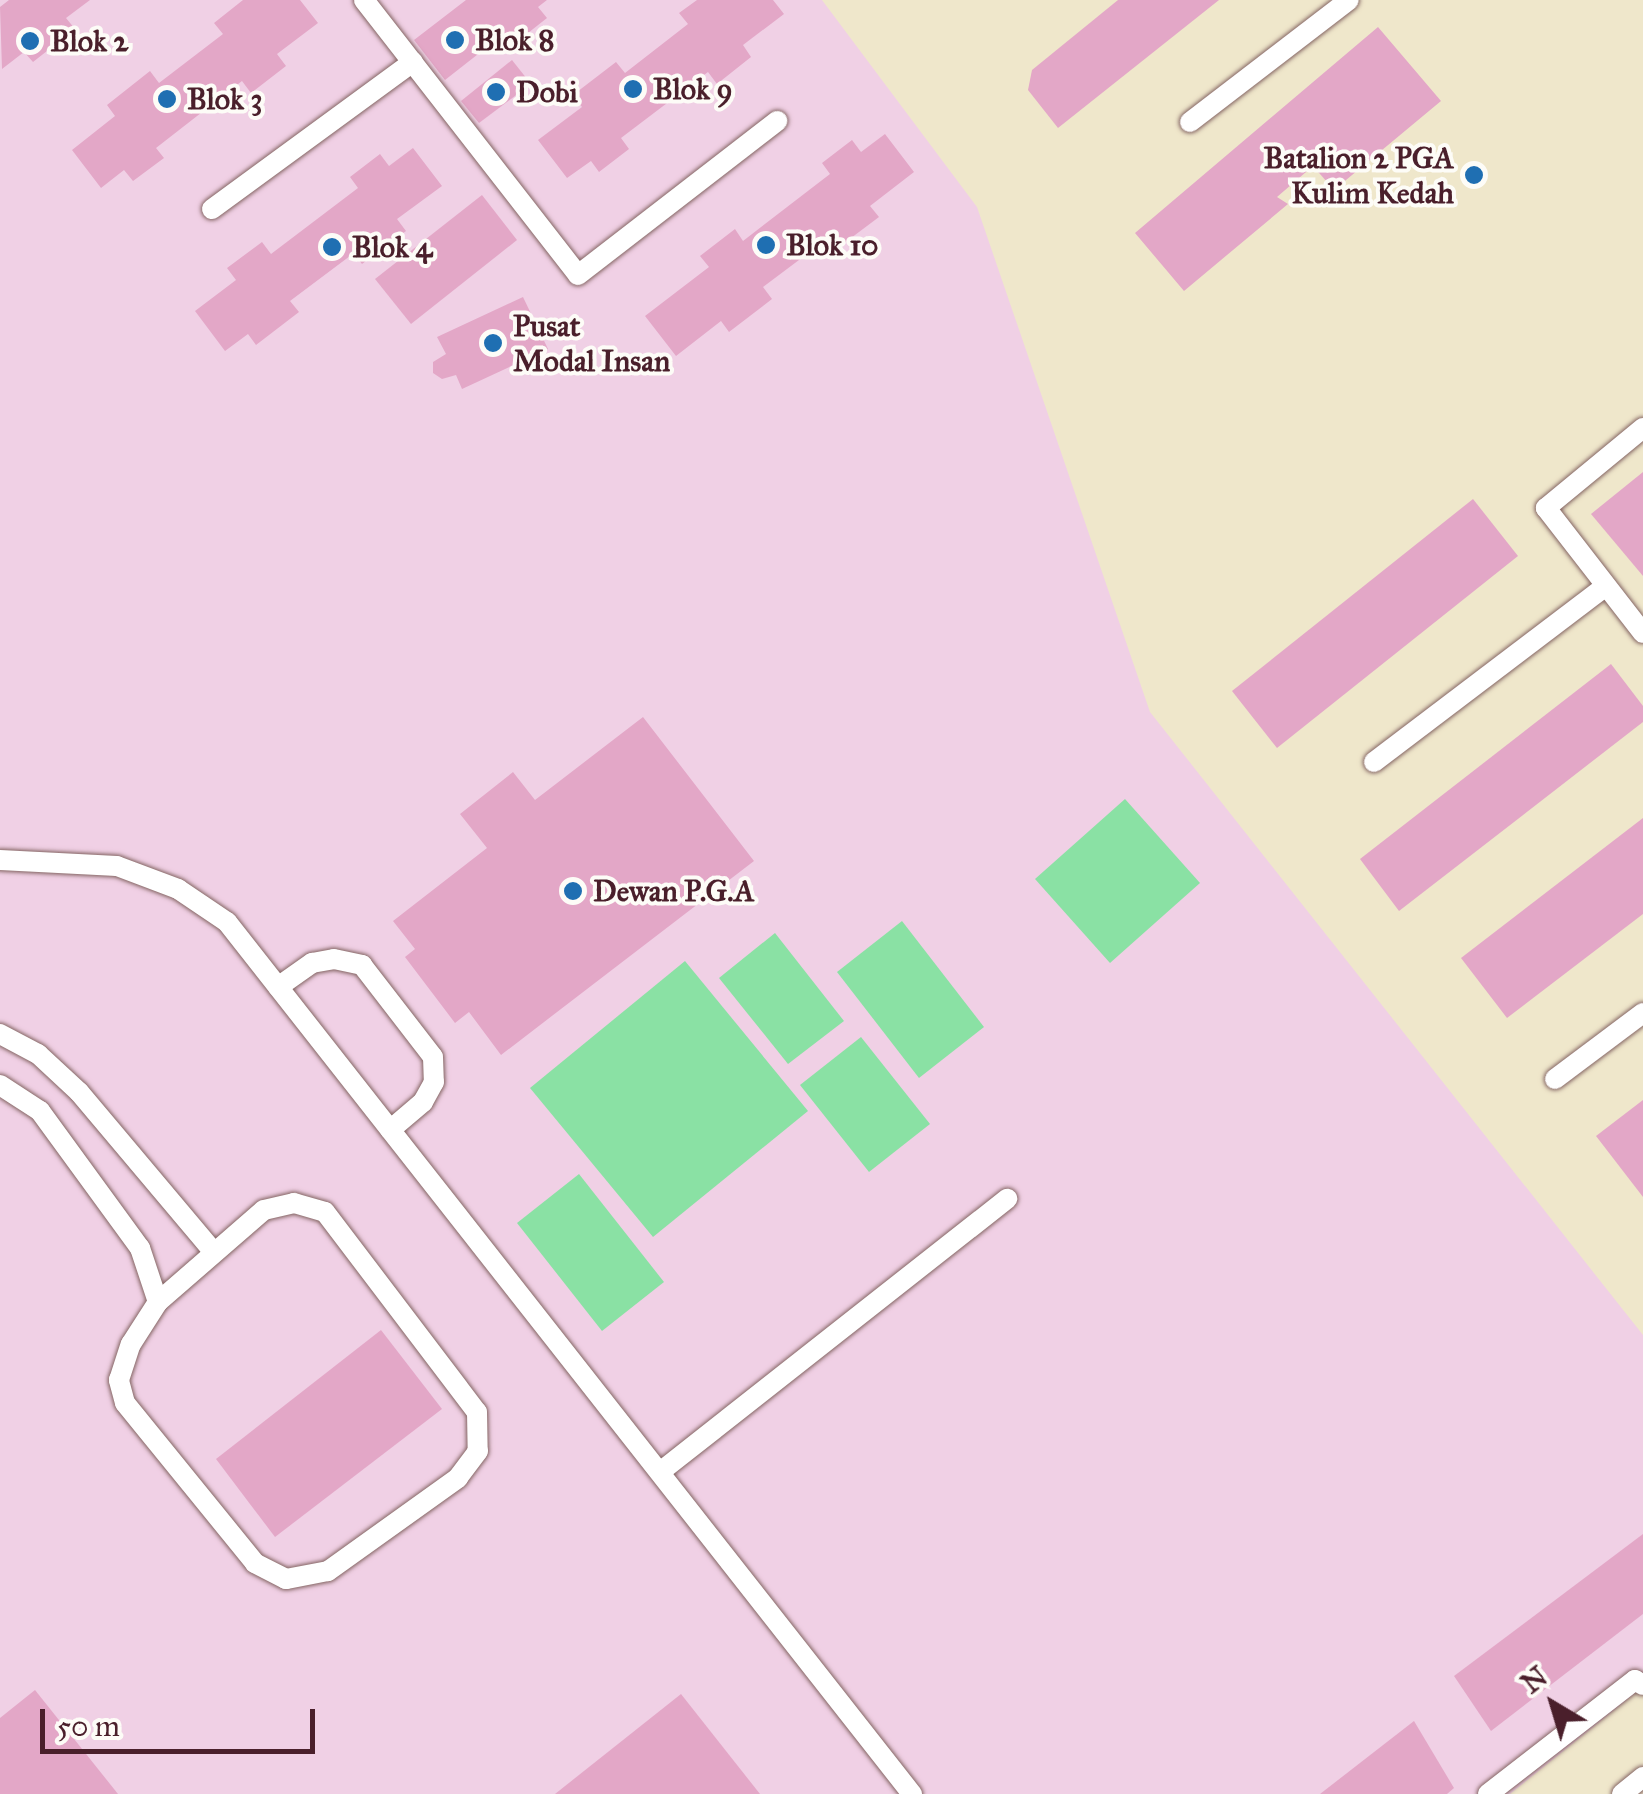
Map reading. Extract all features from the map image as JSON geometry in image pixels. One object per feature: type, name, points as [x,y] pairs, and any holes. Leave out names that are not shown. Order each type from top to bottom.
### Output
[{"type":"lane","points":[[364,0],[578,275],[777,121]]},
{"type":"lane","points":[[1190,122],[1349,0]]},
{"type":"lane","points":[[212,209],[412,62]]},
{"type":"lane","points":[[1643,428],[1546,508],[1643,633]]},
{"type":"lane","points":[[1374,762],[1606,586]]},
{"type":"lane","points":[[0,860],[117,866],[178,890],[227,922],[912,1794]]},
{"type":"lane","points":[[278,987],[312,963],[334,958],[362,964],[433,1057],[434,1082],[423,1102],[390,1130]]},
{"type":"lane","points":[[1555,1079],[1643,1013]]},
{"type":"lane","points":[[0,1034],[38,1054],[79,1092],[213,1252]]},
{"type":"lane","points":[[0,1085],[40,1112],[128,1233],[158,1302]]},
{"type":"lane","points":[[660,1472],[1007,1199]]},
{"type":"lane","points":[[294,1202],[325,1212],[477,1412],[478,1451],[458,1478],[328,1571],[286,1579],[255,1563],[125,1404],[119,1380],[131,1344],[158,1302],[264,1210],[294,1202]]},
{"type":"lane","points":[[1488,1794],[1635,1680],[1643,1684]]},
{"type":"lane","points":[[1622,1794],[1643,1777]]},
{"type":"shaded area","points":[[0,0],[822,0],[977,207],[1150,712],[1643,1335],[1643,1687],[1510,1794],[0,1794]]},
{"type":"green space","points":[[1125,799],[1200,883],[1110,963],[1035,879]]},
{"type":"green space","points":[[902,921],[984,1027],[919,1078],[837,972]]},
{"type":"green space","points":[[775,933],[844,1021],[788,1064],[719,978]]},
{"type":"green space","points":[[685,961],[808,1111],[653,1237],[530,1088]]},
{"type":"green space","points":[[861,1037],[930,1124],[869,1172],[800,1085]]},
{"type":"green space","points":[[579,1174],[664,1282],[602,1331],[517,1223]]},
{"type":"building","name":"Blok 2","points":[[9,0],[90,0],[66,18],[75,29],[33,62],[24,52],[2,69],[0,7]]},
{"type":"building","name":"Blok 3","points":[[243,0],[300,0],[318,23],[277,54],[286,66],[251,93],[242,81],[156,148],[164,158],[133,181],[124,170],[101,188],[72,150],[115,116],[107,105],[150,71],[159,83],[223,34],[214,23]]},
{"type":"building","name":"Blok 8","points":[[466,0],[547,0],[538,7],[547,18],[505,51],[496,40],[445,80],[414,40]]},
{"type":"building","name":"Blok 9","points":[[697,0],[773,0],[784,14],[743,45],[751,57],[717,84],[708,72],[621,138],[629,149],[599,172],[591,161],[567,178],[538,140],[582,107],[573,95],[616,62],[625,73],[688,24],[679,13]]},
{"type":"building","points":[[1118,0],[1219,0],[1058,128],[1028,90],[1032,70]]},
{"type":"building","points":[[1378,27],[1441,101],[1334,190],[1313,166],[1277,197],[1288,204],[1184,291],[1135,233]]},
{"type":"building","name":"Dobi","points":[[512,60],[531,84],[479,123],[461,101]]},
{"type":"building","name":"Blok 10","points":[[885,134],[914,172],[870,206],[879,217],[835,250],[827,239],[763,287],[772,299],[729,332],[721,321],[676,356],[645,316],[709,267],[700,256],[735,229],[743,241],[830,174],[822,163],[852,140],[861,152]]},
{"type":"building","name":"Blok 4","points":[[413,148],[442,186],[397,219],[406,231],[362,264],[354,253],[290,301],[299,312],[256,345],[248,334],[225,351],[195,311],[236,280],[227,268],[262,242],[271,254],[358,188],[350,177],[380,154],[389,166]]},
{"type":"building","points":[[482,195],[517,240],[411,324],[375,279]]},
{"type":"building","name":"Pusat Modal Insan","points":[[523,297],[548,349],[462,389],[456,375],[442,379],[433,373],[433,362],[446,354],[437,337]]},
{"type":"building","points":[[1643,472],[1643,576],[1591,514]]},
{"type":"building","points":[[1473,499],[1518,556],[1277,748],[1232,691]]},
{"type":"building","points":[[1611,664],[1643,706],[1643,722],[1399,911],[1360,859]]},
{"type":"building","name":"Dewan P.G.A","points":[[643,717],[754,861],[501,1055],[469,1012],[455,1023],[405,957],[415,949],[393,921],[487,848],[460,814],[513,772],[535,800]]},
{"type":"building","points":[[1643,818],[1643,914],[1507,1018],[1461,958]]},
{"type":"building","points":[[1643,1100],[1643,1197],[1596,1136]]},
{"type":"building","points":[[381,1330],[442,1409],[275,1537],[216,1459]]},
{"type":"building","points":[[1643,1534],[1643,1614],[1491,1731],[1454,1676]]},
{"type":"building","points":[[35,1690],[118,1794],[0,1794],[0,1718]]},
{"type":"building","points":[[681,1694],[760,1794],[555,1794]]},
{"type":"building","points":[[1414,1721],[1454,1788],[1447,1794],[1320,1794]]},
{"type":"place","name":"Blok 8","points":[[455,40]]},
{"type":"place","name":"Blok 2","points":[[30,41]]},
{"type":"place","name":"Blok 9","points":[[633,89]]},
{"type":"place","name":"Dobi","points":[[496,92]]},
{"type":"place","name":"Blok 3","points":[[167,99]]},
{"type":"place","name":"Batalion 2 PGA Kulim Kedah","points":[[1474,175]]},
{"type":"place","name":"Blok 10","points":[[766,245]]},
{"type":"place","name":"Blok 4","points":[[332,247]]},
{"type":"place","name":"Pusat Modal Insan","points":[[493,343]]},
{"type":"place","name":"Dewan P.G.A","points":[[573,891]]}]
